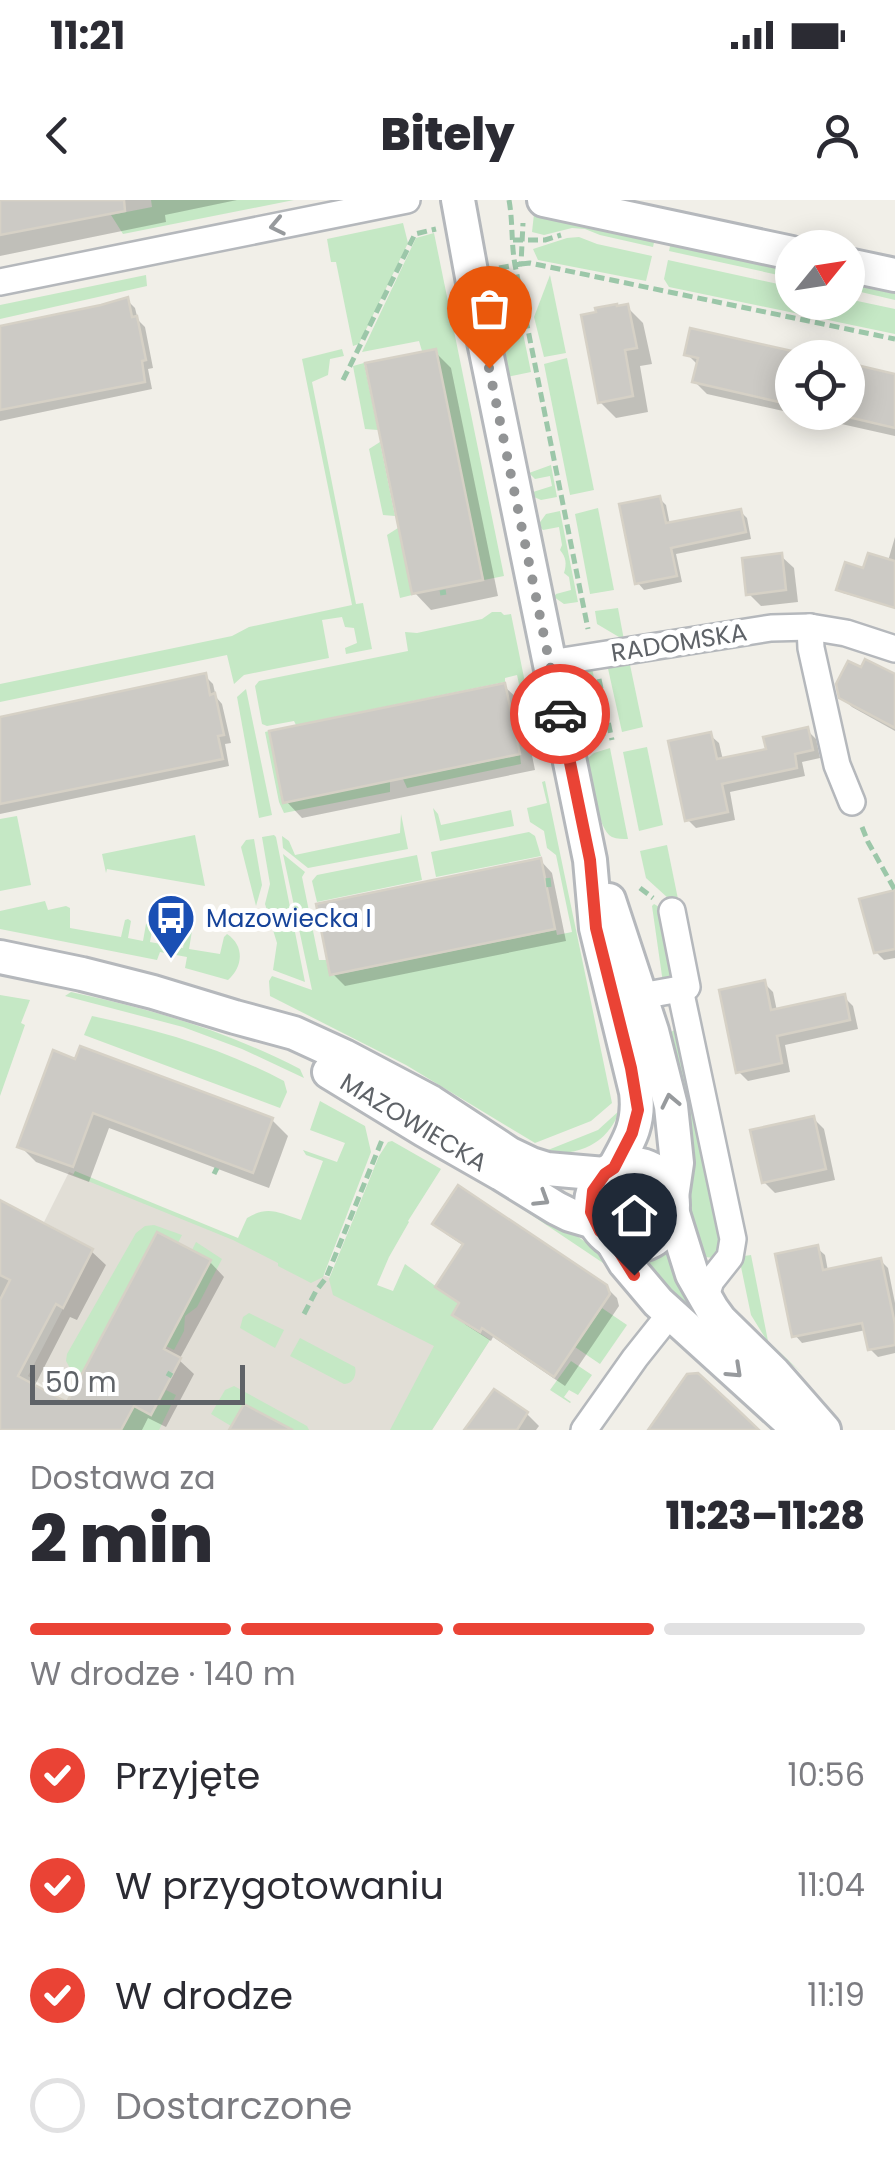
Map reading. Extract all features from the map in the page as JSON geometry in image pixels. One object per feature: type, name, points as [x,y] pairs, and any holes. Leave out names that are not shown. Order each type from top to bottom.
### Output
[{"type":"street","points":[[0,282],[407,200]]},
{"type":"street","points":[[458,200],[590,860],[596,928],[638,1110],[632,1133],[598,1182],[590,1206],[634,1275],[670,1314],[799,1430]]},
{"type":"street","points":[[533,208],[775,250]]},
{"type":"street","points":[[865,269],[895,275]]},
{"type":"street","name":"RADOMSKA","points":[[550,664],[771,628],[846,633],[895,648]]},
{"type":"street","points":[[810,628],[836,766],[852,802]]},
{"type":"street","points":[[590,860],[607,896],[664,1074],[677,1163],[672,1204],[663,1231],[639,1246],[628,1246],[603,1231]]},
{"type":"street","points":[[641,996],[687,987],[672,911]]},
{"type":"street","name":"MAZOWIECKA","points":[[0,957],[153,992],[294,1033],[438,1106],[531,1164],[547,1169],[609,1171]]},
{"type":"street","points":[[680,989],[733,1239],[730,1257],[708,1290]]},
{"type":"street","name":"MAZOWIECKA","points":[[235,1018],[351,1083],[556,1208],[603,1231]]},
{"type":"street","points":[[609,1171],[630,1164],[652,1170],[665,1181],[692,1274],[708,1290],[720,1320],[774,1372],[824,1430]]},
{"type":"street","points":[[584,1430],[670,1314]]},
{"type":"path","points":[[509,200],[512,252],[518,265],[612,740]]},
{"type":"path","points":[[518,265],[533,208]]},
{"type":"path","points":[[343,380],[416,234],[438,228]]},
{"type":"path","points":[[408,230],[411,242]]},
{"type":"path","points":[[491,270],[530,263],[895,339]]},
{"type":"path","points":[[516,720],[518,732]]},
{"type":"path","points":[[868,842],[895,890]]},
{"type":"path","points":[[548,878],[550,887]]},
{"type":"path","points":[[304,1314],[326,1278],[386,1131]]},
{"type":"shaded area","points":[[69,1172],[397,1305],[456,1308],[452,1315],[490,1340],[432,1430],[0,1430],[54,1423],[65,1400],[28,1376],[94,1249],[44,1222]]},
{"type":"green space","points":[[151,200],[294,200],[123,234],[111,215],[152,207]]},
{"type":"green space","points":[[551,213],[655,238],[653,247],[585,229],[544,235],[532,232],[534,214]]},
{"type":"green space","points":[[403,223],[408,243],[359,344],[353,346],[336,262],[331,262],[327,239]]},
{"type":"green space","points":[[434,233],[504,576],[484,580],[436,349],[422,351],[419,341],[362,352],[416,238]]},
{"type":"green space","points":[[579,237],[652,256],[646,281],[538,260],[533,249]]},
{"type":"green space","points":[[671,242],[775,263],[775,274],[669,251]]},
{"type":"green space","points":[[668,260],[775,283],[775,309],[669,287],[664,279]]},
{"type":"green space","points":[[146,275],[147,286],[0,319],[0,305]]},
{"type":"green space","points":[[550,275],[566,353],[544,357],[534,317]]},
{"type":"green space","points":[[504,276],[512,280],[531,372],[507,377],[492,278]]},
{"type":"green space","points":[[865,283],[895,289],[895,300],[865,293]]},
{"type":"green space","points":[[865,303],[895,309],[895,334],[828,320],[865,320]]},
{"type":"green space","points":[[342,349],[344,356],[330,359],[328,375],[312,382],[356,604],[363,603],[372,649],[346,654],[345,648],[357,643],[354,628],[345,627],[342,617],[322,620],[329,658],[244,675],[234,684],[227,655],[0,702],[0,684],[232,636],[249,627],[352,605],[302,359]]},
{"type":"green space","points":[[567,358],[594,490],[570,495],[544,364]]},
{"type":"green space","points":[[364,363],[378,430],[365,429],[353,366]]},
{"type":"green space","points":[[380,442],[395,516],[383,515],[369,449]]},
{"type":"green space","points":[[551,465],[557,497],[541,500],[533,492],[552,486],[550,476],[535,479],[529,473]]},
{"type":"green space","points":[[598,508],[614,590],[590,594],[575,514]]},
{"type":"green space","points":[[560,511],[578,602],[564,604],[554,597],[571,590],[569,577],[564,573],[559,527],[543,530],[538,525],[546,514]]},
{"type":"green space","points":[[398,528],[412,595],[400,598],[387,535]]},
{"type":"green space","points":[[618,608],[624,640],[597,624],[595,611]]},
{"type":"green space","points":[[492,612],[511,614],[539,751],[534,752],[517,675],[505,678],[505,682],[296,725],[294,721],[262,724],[255,686],[259,681],[408,651],[405,632],[482,619]]},
{"type":"green space","points":[[629,660],[643,727],[622,732],[607,664]]},
{"type":"green space","points":[[592,668],[606,736],[581,733],[579,724],[577,690]]},
{"type":"green space","points":[[246,689],[272,815],[259,818],[237,697]]},
{"type":"green space","points":[[269,731],[283,803],[390,781],[390,792],[284,813],[265,732]]},
{"type":"green space","points":[[647,747],[663,825],[639,831],[623,752]]},
{"type":"green space","points":[[610,748],[628,839],[614,838],[602,824],[587,759]]},
{"type":"green space","points":[[520,755],[521,764],[407,788],[403,779]]},
{"type":"green space","points":[[545,781],[612,1103],[591,1121],[535,1143],[406,1065],[270,996],[269,981],[272,976],[312,990],[283,854],[305,872],[302,877],[319,960],[326,960],[330,976],[556,930],[557,935],[572,932],[556,855],[547,848],[544,831],[530,822],[527,808],[547,803],[542,782]]},
{"type":"green space","points":[[433,808],[441,825],[511,810],[514,826],[440,841]]},
{"type":"green space","points":[[401,814],[408,849],[308,868],[283,848],[282,836],[295,855],[400,833]]},
{"type":"green space","points":[[17,816],[31,885],[0,891],[0,819]]},
{"type":"green space","points":[[529,832],[535,836],[541,856],[436,877],[431,852]]},
{"type":"green space","points":[[195,835],[205,886],[107,869],[106,873],[102,854]]},
{"type":"green space","points":[[274,835],[305,982],[273,970],[277,943],[265,904],[270,884],[262,837]]},
{"type":"green space","points":[[254,839],[262,885],[256,906],[241,847],[246,840]]},
{"type":"green space","points":[[667,845],[680,909],[646,878],[640,851]]},
{"type":"green space","points":[[417,855],[422,880],[317,902],[312,881],[317,875]]},
{"type":"green space","points":[[45,901],[48,910],[70,908],[70,928],[121,937],[128,919],[128,938],[143,941],[146,924],[150,922],[150,942],[161,944],[167,925],[168,945],[183,948],[189,929],[189,949],[220,954],[227,934],[237,944],[239,963],[228,980],[185,968],[187,957],[160,952],[157,960],[0,929],[0,911]]},
{"type":"green space","points":[[652,906],[661,908],[674,975],[672,981],[663,983]]},
{"type":"green space","points":[[71,992],[216,1032],[300,1069],[304,1078],[183,1027],[65,996]]},
{"type":"green space","points":[[0,995],[30,1000],[0,1096]]},
{"type":"green space","points":[[92,1016],[191,1042],[284,1081],[287,1092],[280,1108],[84,1035]]},
{"type":"green space","points":[[678,1028],[723,1245],[714,1258],[701,1254],[692,1223],[684,1124],[664,1036]]},
{"type":"green space","points":[[320,1101],[365,1126],[371,1152],[323,1277],[311,1283],[233,1240],[73,1175],[75,1171],[238,1238],[247,1218],[261,1212],[301,1220],[323,1161],[303,1150],[337,1162],[345,1143],[310,1130]]},
{"type":"green space","points":[[620,1110],[606,1133],[587,1147],[538,1154],[598,1130]]},
{"type":"green space","points":[[392,1141],[441,1169],[408,1221],[377,1285],[393,1291],[405,1264],[459,1303],[452,1315],[490,1340],[432,1430],[390,1430],[434,1346],[333,1295],[329,1279],[379,1156]]},
{"type":"green space","points":[[472,1175],[569,1231],[612,1269]]},
{"type":"green space","points":[[631,1180],[648,1187],[655,1204],[648,1221],[631,1228],[614,1221],[607,1204],[614,1187]]},
{"type":"green space","points":[[154,1225],[182,1235],[178,1243],[157,1232],[68,1399],[75,1377],[66,1361],[67,1354],[136,1233]]},
{"type":"green space","points":[[196,1242],[222,1259],[197,1307],[185,1316],[184,1331],[174,1350],[166,1346],[211,1261],[192,1250]]},
{"type":"green space","points":[[671,1249],[748,1374],[637,1262]]},
{"type":"green space","points":[[751,1255],[768,1341],[803,1374],[769,1344],[751,1315],[740,1262]]},
{"type":"green space","points":[[602,1308],[627,1325],[600,1364],[575,1347]]},
{"type":"green space","points":[[249,1313],[284,1330],[275,1348],[240,1328],[243,1317]]},
{"type":"green space","points":[[300,1338],[355,1367],[352,1381],[344,1384],[290,1356]]},
{"type":"green space","points":[[571,1361],[592,1375],[578,1395],[569,1390],[564,1397],[570,1403],[550,1390]]},
{"type":"green space","points":[[234,1386],[309,1430],[292,1430],[244,1404],[231,1426],[211,1414],[225,1390]]},
{"type":"green space","points":[[166,1390],[176,1395],[159,1430],[122,1430],[138,1400],[156,1409]]},
{"type":"building","points":[[0,200],[124,200],[125,211],[0,235]]},
{"type":"building","points":[[128,297],[132,317],[137,316],[146,360],[142,361],[145,382],[0,410],[0,326]]},
{"type":"building","points":[[628,304],[637,348],[625,350],[633,396],[598,403],[581,315]]},
{"type":"building","points":[[690,328],[775,347],[775,401],[692,382],[698,358],[684,355]]},
{"type":"building","points":[[436,349],[483,580],[412,594],[365,363]]},
{"type":"building","points":[[865,367],[895,374],[895,428],[865,421]]},
{"type":"building","points":[[660,496],[666,523],[741,509],[746,532],[671,548],[677,576],[635,584],[619,504]]},
{"type":"building","points":[[782,553],[786,590],[746,595],[742,558]]},
{"type":"building","points":[[868,553],[895,561],[895,608],[836,590],[845,562],[863,568]]},
{"type":"building","points":[[865,659],[895,674],[895,728],[839,698],[836,684],[848,661],[861,667]]},
{"type":"building","points":[[206,673],[210,695],[215,693],[224,735],[218,736],[223,759],[0,804],[0,717]]},
{"type":"building","points":[[505,683],[520,754],[283,803],[269,731]]},
{"type":"building","points":[[808,727],[813,750],[795,754],[797,768],[722,784],[728,812],[685,821],[668,741],[711,732],[717,759],[766,749],[763,737]]},
{"type":"building","points":[[541,858],[555,929],[330,975],[316,904]]},
{"type":"building","points":[[895,890],[895,949],[874,953],[859,899]]},
{"type":"building","points":[[765,980],[771,1010],[845,994],[850,1020],[777,1036],[782,1063],[736,1073],[719,990]]},
{"type":"building","points":[[80,1046],[273,1118],[253,1173],[93,1113],[73,1167],[17,1147],[53,1050],[75,1059]]},
{"type":"building","points":[[814,1116],[826,1169],[762,1183],[750,1130]]},
{"type":"building","points":[[458,1185],[607,1285],[610,1294],[554,1377],[482,1328],[480,1332],[452,1315],[459,1303],[435,1287],[463,1244],[432,1224]]},
{"type":"building","points":[[0,1200],[93,1249],[63,1308],[56,1304],[18,1376],[67,1402],[157,1232],[211,1260],[164,1349],[181,1358],[151,1415],[134,1406],[121,1430],[0,1430],[0,1300],[10,1280],[0,1275]]},
{"type":"building","points":[[818,1245],[823,1270],[881,1258],[895,1324],[895,1345],[868,1350],[862,1323],[792,1337],[775,1254]]},
{"type":"building","points":[[698,1373],[759,1430],[648,1430],[687,1374]]},
{"type":"building","points":[[494,1389],[528,1412],[517,1430],[464,1430]]},
{"type":"building","points":[[244,1404],[293,1430],[229,1430]]},
{"type":"way so far","points":[[489,368],[560,714]]},
{"type":"place","name":"Mazowiecka I","points":[[171,960]]},
{"type":"route","points":[[560,714],[590,860],[596,928],[638,1110],[632,1133],[614,1168],[593,1191],[591,1212],[600,1231],[612,1240],[634,1275]]}]
